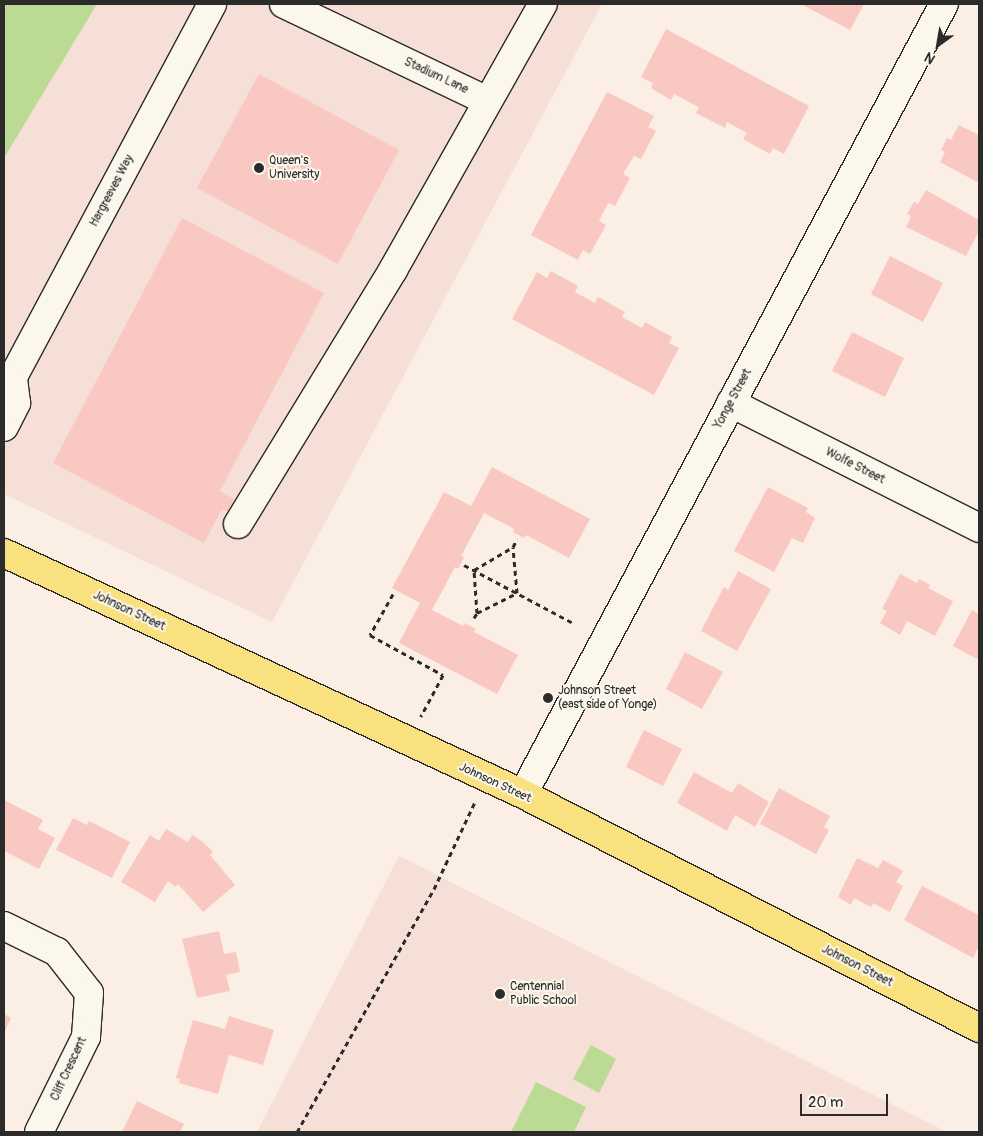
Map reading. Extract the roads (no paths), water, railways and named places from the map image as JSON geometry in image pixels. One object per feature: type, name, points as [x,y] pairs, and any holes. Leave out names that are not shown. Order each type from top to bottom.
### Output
[{"type":"main road","name":"Johnson Street","points":[[4,554],[305,692],[486,779],[522,794],[979,1028]]},
{"type":"street","name":"Hargreaves Way","points":[[4,427],[16,403],[9,380],[212,4]]},
{"type":"street","name":"Stadium Lane","points":[[284,4],[487,100]]},
{"type":"street","points":[[238,524],[392,270],[543,4]]},
{"type":"street","name":"Yonge Street","points":[[522,794],[944,4]]},
{"type":"street","name":"Wolfe Street","points":[[731,403],[979,528]]},
{"type":"street","name":"Cliff Crescent","points":[[4,926],[57,952],[89,993],[86,1037],[39,1132]]},
{"type":"place","name":"Queen's University","points":[[259,168]]},
{"type":"place","name":"Johnson Street (east side of Yonge)","points":[[548,698]]},
{"type":"place","name":"Centennial Public School","points":[[500,994]]}]
